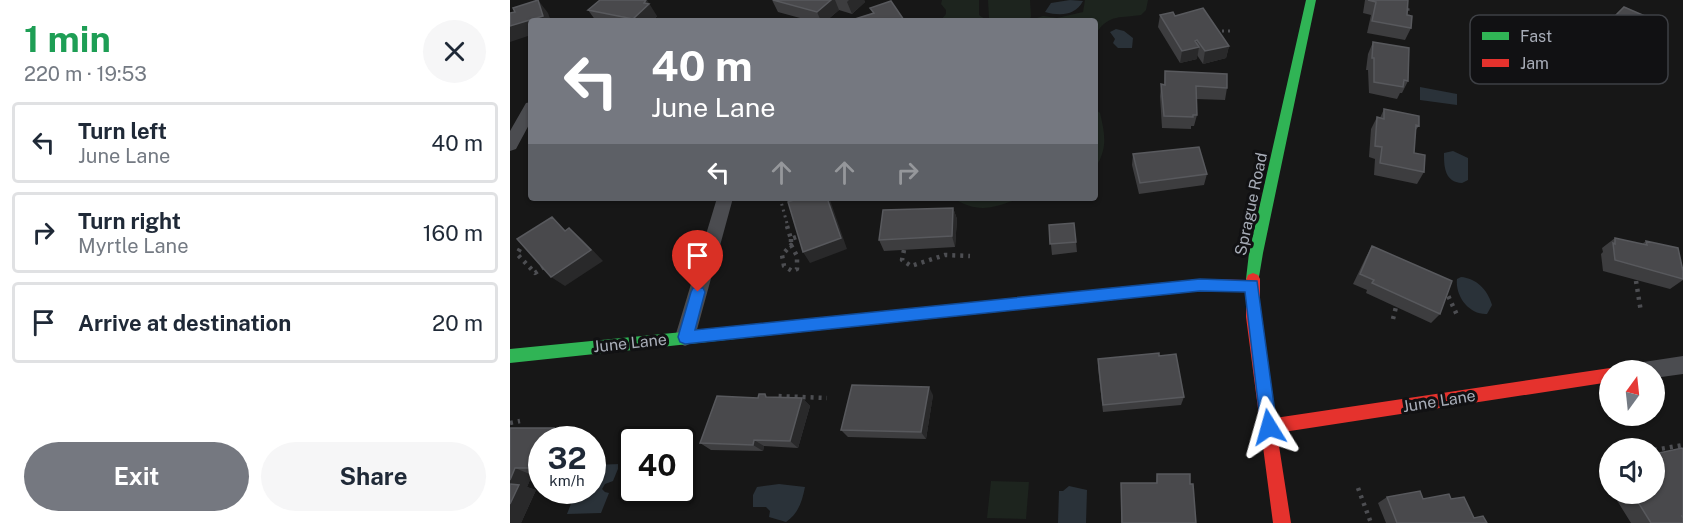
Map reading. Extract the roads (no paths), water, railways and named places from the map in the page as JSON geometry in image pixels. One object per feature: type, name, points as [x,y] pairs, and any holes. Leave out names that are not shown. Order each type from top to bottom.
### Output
[{"type":"street","name":"Sprague Road","points":[[1282,523],[1253,317],[1252,286],[1258,243],[1311,0]]},
{"type":"street","points":[[510,145],[528,112]]},
{"type":"street","points":[[685,337],[724,201]]},
{"type":"street","name":"June Lane","points":[[510,356],[1200,285],[1252,286]]},
{"type":"street","points":[[1665,367],[1683,365]]},
{"type":"street","name":"June Lane","points":[[1269,427],[1599,377]]}]
